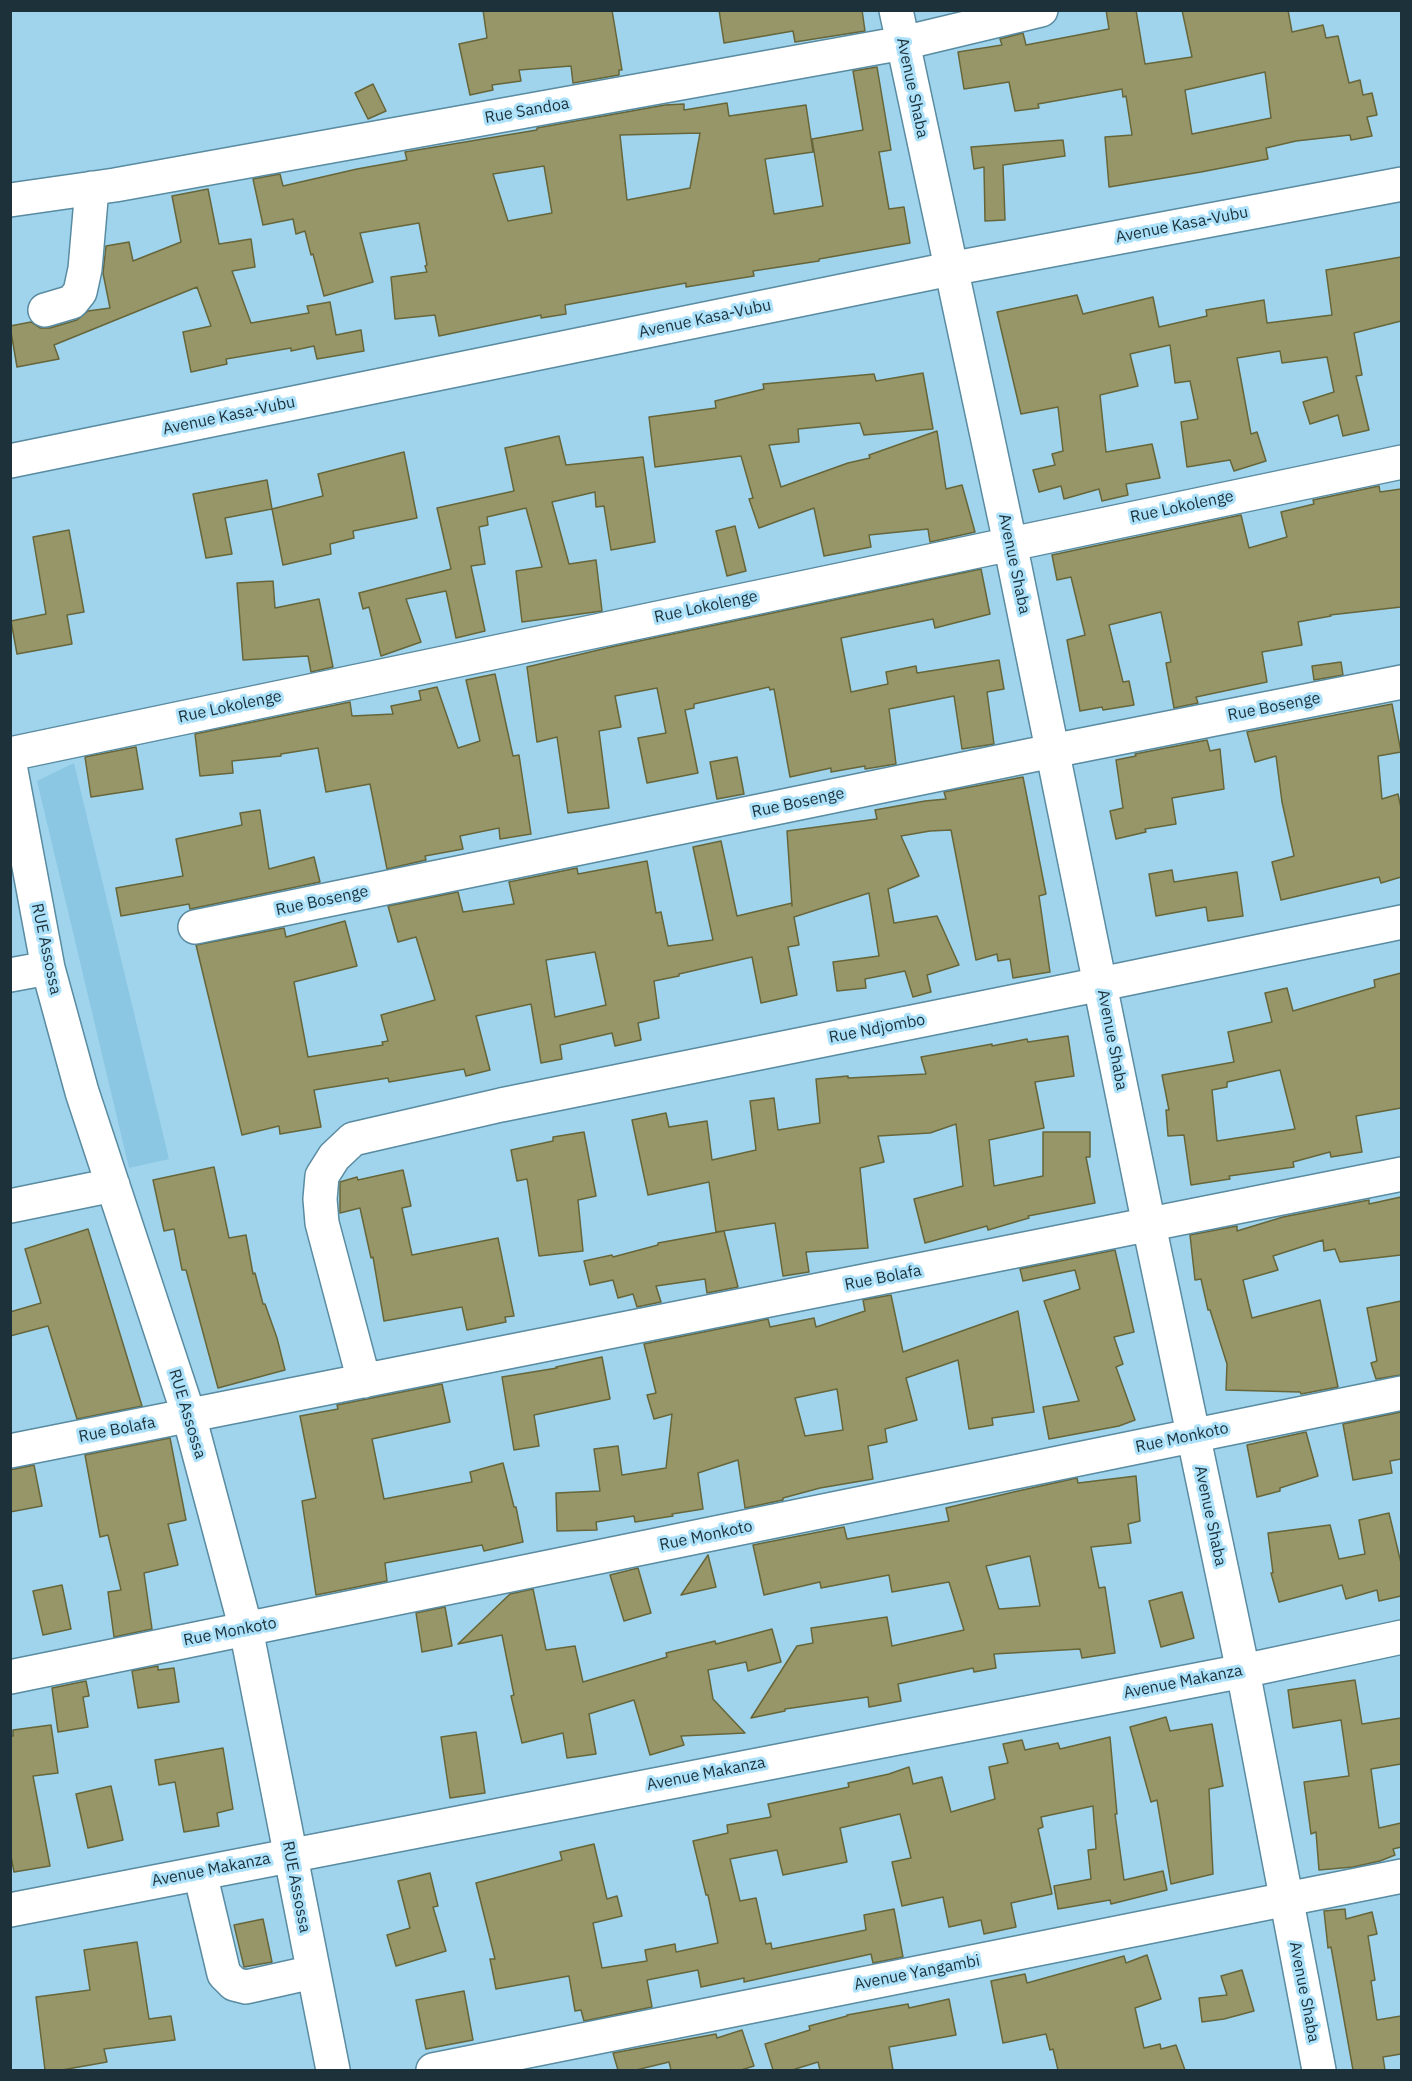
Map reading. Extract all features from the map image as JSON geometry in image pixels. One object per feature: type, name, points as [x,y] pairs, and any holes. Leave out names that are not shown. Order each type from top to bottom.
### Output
[{"type":"street","name":"Avenue Shaba","points":[[896,10],[1010,543],[1149,1225],[1243,1671],[1319,2070]]},
{"type":"street","name":"Rue Sandoa","points":[[10,200],[92,188],[903,43],[1041,10]]},
{"type":"street","name":"Avenue Kasa-Vubu","points":[[10,461],[950,269],[1401,184]]},
{"type":"street","points":[[45,310],[72,302],[80,292],[85,269],[92,188]]},
{"type":"street","name":"Rue Lokolenge","points":[[10,753],[1401,462]]},
{"type":"street","name":"Rue Bosenge","points":[[195,927],[1052,751],[1401,682]]},
{"type":"street","name":"RUE Assossa","points":[[10,765],[48,968],[82,1092],[189,1416],[246,1629],[333,2070]]},
{"type":"street","name":"Rue Ndjombo","points":[[364,1381],[322,1223],[320,1199],[322,1176],[334,1157],[353,1139],[501,1105],[1401,921]]},
{"type":"street","points":[[10,975],[48,968]]},
{"type":"street","name":"Rue Bolafa","points":[[10,1451],[1401,1174]]},
{"type":"street","points":[[10,1206],[114,1185]]},
{"type":"street","name":"Rue Monkoto","points":[[10,1677],[1401,1393]]},
{"type":"street","name":"Avenue Makanza","points":[[10,1910],[1243,1671],[1401,1637]]},
{"type":"street","points":[[200,1873],[224,1974],[234,1984],[246,1987],[313,1972]]},
{"type":"street","name":"Avenue Yangambi","points":[[433,2070],[1401,1876]]},
{"type":"shaded area","points":[[74,763],[169,1159],[129,1168],[37,781]]},
{"type":"building","points":[[483,10],[612,10],[622,70],[619,70],[619,75],[573,83],[571,66],[519,70],[521,81],[492,85],[493,90],[470,95],[459,44],[487,38]]},
{"type":"building","points":[[719,10],[862,10],[865,31],[795,42],[793,31],[724,43]]},
{"type":"building","points":[[1106,10],[1136,10],[1145,64],[1192,57],[1182,10],[1288,10],[1292,32],[1323,25],[1326,38],[1338,36],[1349,83],[1360,80],[1363,95],[1372,93],[1377,115],[1367,117],[1372,136],[1351,140],[1350,135],[1296,141],[1266,148],[1268,159],[1109,187],[1105,137],[1132,135],[1126,96],[1123,97],[1122,89],[1038,104],[1039,108],[1015,111],[1009,82],[964,89],[958,52],[1002,45],[1000,39],[1023,33],[1026,45],[1109,29]],"holes":[[[1265,72],[1271,118],[1192,134],[1185,90]]]},
{"type":"building","points":[[877,67],[891,150],[879,152],[889,209],[904,207],[910,243],[753,271],[754,276],[686,287],[686,283],[565,305],[566,314],[541,318],[541,315],[439,336],[435,315],[395,319],[391,277],[427,272],[419,223],[360,233],[373,282],[324,296],[305,231],[296,234],[293,219],[263,225],[253,179],[280,174],[283,186],[407,160],[405,152],[537,130],[537,128],[665,105],[684,104],[684,110],[727,103],[729,116],[806,105],[813,152],[765,159],[774,214],[823,206],[812,139],[863,130],[853,71]],"holes":[[[700,133],[690,188],[627,200],[620,135]],[[544,166],[552,213],[508,221],[493,174]]]},
{"type":"building","points":[[373,84],[386,111],[368,119],[355,93]]},
{"type":"building","points":[[1063,140],[1065,156],[1003,165],[1005,220],[985,221],[984,167],[974,169],[971,147]]},
{"type":"building","points":[[208,189],[219,244],[251,239],[255,267],[232,271],[251,323],[309,313],[307,306],[330,302],[336,335],[361,330],[364,351],[317,359],[314,346],[291,351],[291,348],[226,359],[227,364],[191,372],[183,332],[211,326],[197,287],[54,345],[59,359],[17,367],[10,326],[31,322],[40,328],[50,328],[77,320],[88,311],[110,308],[103,273],[106,246],[129,242],[133,261],[181,242],[172,196]]},
{"type":"building","points":[[1401,257],[1401,321],[1354,333],[1362,375],[1356,376],[1369,430],[1343,436],[1338,415],[1310,424],[1303,402],[1334,392],[1327,357],[1282,363],[1280,351],[1237,358],[1251,434],[1257,432],[1266,461],[1234,471],[1230,460],[1187,467],[1181,422],[1198,419],[1190,381],[1175,383],[1170,345],[1130,354],[1138,386],[1100,395],[1106,452],[1152,444],[1160,478],[1126,484],[1128,495],[1102,501],[1099,489],[1064,499],[1061,486],[1039,492],[1033,470],[1055,465],[1052,454],[1063,451],[1058,407],[1021,414],[997,312],[1077,295],[1083,314],[1153,297],[1159,327],[1207,316],[1206,310],[1264,300],[1267,323],[1332,315],[1326,270]]},
{"type":"building","points":[[923,373],[933,429],[864,435],[860,423],[798,429],[799,442],[769,445],[781,487],[848,463],[870,458],[869,455],[937,431],[946,489],[962,485],[975,532],[930,542],[928,529],[869,535],[871,547],[824,556],[814,508],[759,528],[749,499],[753,498],[741,456],[655,467],[649,417],[716,408],[715,401],[764,389],[763,384],[874,374],[876,381]]},
{"type":"building","points":[[559,436],[566,465],[643,457],[655,542],[611,550],[604,506],[596,507],[595,492],[552,502],[569,564],[596,560],[602,611],[522,622],[516,571],[542,567],[526,508],[487,517],[488,525],[479,527],[485,564],[471,566],[485,631],[456,638],[446,591],[406,599],[421,642],[381,656],[369,607],[363,609],[359,593],[451,569],[437,508],[514,491],[505,448]]},
{"type":"building","points":[[404,452],[417,518],[353,531],[354,538],[330,544],[331,554],[283,565],[272,509],[323,496],[318,474]]},
{"type":"building","points":[[267,480],[272,509],[225,518],[232,554],[206,558],[193,494]]},
{"type":"building","points":[[1379,486],[1380,492],[1401,489],[1401,607],[1330,615],[1298,622],[1302,645],[1262,652],[1267,682],[1196,697],[1198,703],[1174,708],[1166,663],[1171,662],[1161,612],[1109,625],[1123,682],[1129,681],[1134,705],[1080,711],[1067,640],[1085,635],[1071,577],[1057,580],[1052,555],[1241,515],[1249,548],[1287,537],[1281,512],[1314,504],[1313,500]]},
{"type":"building","points":[[735,526],[746,571],[727,576],[716,531]]},
{"type":"building","points":[[69,530],[84,612],[67,615],[72,644],[17,654],[11,621],[46,614],[33,537]]},
{"type":"building","points":[[981,569],[990,614],[935,628],[933,619],[841,638],[851,692],[888,684],[886,672],[916,666],[917,673],[999,660],[1004,689],[987,692],[994,744],[962,749],[954,696],[889,709],[896,764],[865,769],[865,766],[831,772],[831,768],[790,777],[774,689],[770,690],[769,687],[694,704],[694,708],[685,710],[698,773],[647,783],[638,738],[666,733],[657,688],[615,696],[621,727],[599,731],[609,808],[568,813],[557,737],[537,742],[527,667],[611,647]]},
{"type":"building","points":[[273,581],[275,608],[319,599],[333,667],[311,672],[308,656],[243,660],[237,583]]},
{"type":"building","points":[[1341,662],[1343,675],[1314,680],[1312,666]]},
{"type":"building","points":[[495,674],[513,756],[519,755],[531,834],[500,839],[499,828],[460,836],[463,849],[425,856],[426,860],[387,869],[370,784],[326,792],[318,748],[281,754],[281,756],[232,761],[233,773],[200,776],[195,734],[350,702],[352,716],[393,714],[391,706],[421,700],[419,691],[437,687],[458,748],[480,741],[466,680]]},
{"type":"building","points":[[1392,704],[1401,752],[1378,756],[1382,799],[1398,794],[1401,808],[1401,877],[1381,883],[1379,877],[1281,900],[1272,862],[1294,856],[1282,802],[1276,756],[1255,762],[1247,732]]},
{"type":"building","points":[[1207,740],[1210,751],[1220,749],[1224,789],[1172,798],[1176,824],[1145,829],[1146,832],[1116,839],[1110,811],[1123,808],[1116,760]]},
{"type":"building","points":[[136,747],[143,789],[91,797],[85,757]]},
{"type":"building","points":[[737,757],[744,794],[717,799],[710,762]]},
{"type":"building","points":[[1023,777],[1046,894],[1039,896],[1050,972],[1013,978],[1010,959],[998,961],[997,954],[976,960],[951,830],[901,836],[919,876],[888,889],[894,923],[937,916],[959,965],[927,975],[931,992],[913,997],[905,971],[865,979],[866,988],[837,991],[833,962],[879,956],[869,893],[794,917],[799,945],[788,947],[797,995],[761,1003],[752,957],[679,974],[679,976],[654,981],[659,1018],[638,1023],[641,1040],[615,1046],[612,1033],[560,1045],[562,1059],[541,1063],[531,1004],[476,1016],[490,1070],[466,1076],[464,1069],[389,1082],[388,1078],[314,1090],[321,1127],[280,1134],[279,1126],[242,1135],[196,945],[284,928],[286,937],[345,921],[357,966],[294,982],[308,1057],[383,1045],[382,1042],[388,1041],[381,1015],[435,1000],[416,937],[398,942],[388,906],[458,892],[463,912],[514,904],[509,882],[577,868],[578,874],[647,861],[656,913],[661,912],[668,946],[713,940],[693,847],[721,841],[737,916],[792,903],[787,831],[877,819],[875,810],[946,799],[944,792]],"holes":[[[595,952],[606,1005],[555,1017],[546,960]]]},
{"type":"building","points":[[260,810],[269,869],[314,857],[320,882],[190,909],[189,904],[121,916],[116,888],[183,876],[176,839],[242,825],[240,813]]},
{"type":"building","points":[[1172,870],[1174,882],[1237,872],[1243,916],[1208,921],[1206,907],[1156,916],[1149,874]]},
{"type":"building","points":[[1401,973],[1401,1108],[1356,1116],[1362,1152],[1331,1157],[1330,1152],[1293,1162],[1294,1167],[1229,1176],[1230,1179],[1191,1185],[1184,1135],[1168,1136],[1166,1110],[1169,1110],[1162,1075],[1234,1062],[1228,1032],[1272,1022],[1265,993],[1287,988],[1293,1011],[1375,987],[1374,980]],"holes":[[[1280,1070],[1295,1129],[1217,1141],[1212,1090],[1227,1087],[1227,1082]]]},
{"type":"building","points":[[1068,1036],[1074,1076],[1035,1082],[1044,1128],[989,1140],[994,1186],[1043,1176],[1043,1132],[1090,1132],[1090,1157],[1086,1157],[1095,1203],[1028,1216],[1029,1218],[988,1230],[987,1226],[925,1243],[914,1199],[963,1186],[956,1124],[930,1133],[878,1136],[884,1162],[860,1168],[868,1248],[806,1252],[809,1272],[783,1276],[775,1223],[716,1232],[709,1182],[648,1195],[632,1120],[666,1113],[669,1127],[707,1121],[712,1160],[756,1150],[750,1101],[774,1098],[778,1130],[820,1123],[816,1079],[926,1074],[921,1057],[1027,1039],[1028,1042]]},
{"type":"building","points":[[584,1132],[596,1196],[578,1200],[583,1251],[539,1256],[527,1179],[517,1181],[511,1150],[553,1141],[553,1137]]},
{"type":"building","points":[[214,1167],[229,1238],[246,1235],[253,1274],[255,1273],[263,1304],[265,1304],[277,1338],[285,1370],[218,1388],[186,1270],[182,1270],[174,1229],[164,1231],[153,1180]]},
{"type":"building","points":[[403,1170],[411,1206],[402,1208],[412,1255],[498,1238],[514,1316],[505,1317],[506,1322],[467,1330],[462,1307],[384,1321],[373,1257],[371,1258],[360,1208],[340,1213],[340,1182]]},
{"type":"building","points":[[1401,1197],[1401,1255],[1340,1262],[1335,1249],[1324,1251],[1323,1240],[1273,1256],[1278,1270],[1243,1280],[1252,1318],[1320,1300],[1338,1387],[1301,1394],[1300,1392],[1226,1390],[1227,1364],[1210,1310],[1208,1310],[1201,1279],[1195,1280],[1190,1235],[1237,1226],[1237,1231],[1283,1217],[1369,1200],[1369,1204]]},
{"type":"building","points":[[88,1229],[142,1406],[77,1419],[48,1326],[10,1336],[10,1312],[41,1303],[25,1249]]},
{"type":"building","points":[[724,1231],[738,1287],[707,1293],[705,1279],[656,1286],[661,1302],[637,1307],[633,1294],[618,1298],[613,1280],[590,1285],[584,1261],[612,1255],[613,1257],[658,1245],[658,1243]]},
{"type":"building","points":[[1115,1250],[1134,1332],[1114,1337],[1123,1364],[1116,1367],[1135,1420],[1119,1426],[1049,1439],[1043,1407],[1079,1401],[1044,1301],[1080,1289],[1075,1270],[1023,1281],[1020,1269]]},
{"type":"building","points":[[891,1295],[903,1352],[1018,1311],[1034,1412],[992,1418],[993,1425],[969,1429],[958,1360],[906,1378],[917,1420],[885,1429],[887,1442],[868,1446],[873,1479],[820,1488],[783,1498],[783,1500],[745,1508],[738,1460],[698,1473],[703,1509],[635,1522],[634,1516],[596,1522],[597,1530],[557,1531],[556,1493],[600,1491],[594,1449],[618,1446],[622,1475],[666,1468],[672,1414],[654,1419],[647,1395],[656,1393],[644,1344],[768,1319],[770,1327],[814,1318],[816,1327],[865,1311],[863,1300]],"holes":[[[837,1389],[843,1430],[805,1436],[795,1398]]]},
{"type":"building","points":[[1401,1301],[1401,1375],[1376,1379],[1371,1363],[1377,1361],[1367,1308]]},
{"type":"building","points":[[602,1357],[610,1399],[534,1415],[539,1446],[514,1450],[502,1377],[557,1368]]},
{"type":"building","points":[[442,1384],[450,1422],[372,1439],[384,1499],[472,1482],[470,1472],[503,1463],[514,1507],[516,1507],[523,1542],[484,1551],[482,1545],[385,1563],[387,1581],[316,1595],[302,1501],[316,1498],[300,1416],[338,1409],[337,1405]]},
{"type":"building","points":[[1401,1412],[1401,1459],[1390,1461],[1392,1473],[1353,1480],[1343,1424]]},
{"type":"building","points":[[1306,1432],[1318,1476],[1280,1488],[1280,1491],[1257,1497],[1247,1445]]},
{"type":"building","points":[[170,1438],[186,1520],[168,1524],[178,1565],[144,1573],[152,1629],[114,1637],[108,1592],[121,1590],[108,1535],[100,1537],[85,1455]]},
{"type":"building","points":[[34,1465],[42,1506],[10,1512],[10,1470]]},
{"type":"building","points":[[1136,1476],[1140,1521],[1128,1524],[1131,1543],[1091,1547],[1099,1588],[1105,1587],[1115,1653],[1082,1658],[1080,1649],[994,1654],[996,1668],[974,1672],[973,1668],[898,1684],[901,1701],[869,1707],[868,1697],[785,1709],[785,1711],[751,1718],[797,1646],[813,1643],[811,1628],[887,1617],[892,1646],[964,1630],[949,1582],[892,1592],[889,1575],[821,1588],[820,1582],[764,1595],[753,1545],[844,1527],[847,1539],[949,1521],[946,1508],[1077,1478],[1078,1483]],"holes":[[[1030,1556],[1040,1606],[999,1609],[986,1566]]]},
{"type":"building","points":[[1389,1513],[1401,1563],[1401,1596],[1379,1601],[1377,1590],[1346,1599],[1342,1585],[1279,1602],[1271,1573],[1273,1573],[1268,1533],[1330,1525],[1339,1559],[1365,1554],[1359,1520]]},
{"type":"building","points":[[708,1555],[716,1587],[681,1595]]},
{"type":"building","points":[[638,1568],[651,1613],[624,1621],[610,1575]]},
{"type":"building","points":[[62,1585],[71,1629],[43,1635],[33,1591]]},
{"type":"building","points":[[533,1589],[546,1650],[575,1646],[583,1682],[667,1657],[666,1653],[715,1641],[716,1644],[772,1629],[781,1662],[748,1671],[746,1662],[708,1670],[713,1699],[745,1733],[681,1736],[684,1745],[650,1755],[634,1700],[589,1714],[596,1754],[567,1758],[563,1733],[522,1743],[511,1696],[514,1695],[502,1635],[458,1644],[510,1594]]},
{"type":"building","points":[[1182,1592],[1194,1638],[1161,1647],[1149,1601]]},
{"type":"building","points":[[445,1607],[452,1646],[422,1652],[416,1613]]},
{"type":"building","points":[[158,1666],[158,1670],[174,1668],[179,1702],[138,1708],[132,1671]]},
{"type":"building","points":[[1355,1680],[1362,1724],[1401,1718],[1401,1764],[1371,1769],[1379,1828],[1401,1823],[1401,1847],[1393,1849],[1395,1855],[1380,1861],[1353,1867],[1319,1870],[1316,1832],[1311,1834],[1304,1782],[1349,1776],[1341,1720],[1293,1728],[1288,1690]]},
{"type":"building","points":[[86,1681],[89,1696],[83,1697],[88,1727],[58,1732],[52,1688]]},
{"type":"building","points":[[1166,1717],[1170,1731],[1212,1724],[1223,1786],[1209,1789],[1213,1874],[1171,1884],[1157,1800],[1151,1802],[1130,1727]]},
{"type":"building","points":[[51,1725],[58,1773],[33,1776],[50,1866],[14,1872],[10,1851],[10,1736],[13,1736],[13,1730]]},
{"type":"building","points":[[476,1732],[485,1793],[450,1798],[441,1737]]},
{"type":"building","points":[[1110,1737],[1117,1814],[1115,1814],[1124,1880],[1163,1871],[1167,1890],[1111,1904],[1110,1900],[1058,1909],[1054,1886],[1091,1879],[1088,1850],[1096,1849],[1093,1806],[1041,1817],[1043,1827],[1038,1829],[1052,1894],[1011,1903],[1016,1927],[984,1934],[981,1920],[949,1927],[943,1897],[902,1906],[892,1862],[911,1858],[900,1814],[840,1828],[847,1862],[783,1875],[777,1850],[730,1859],[740,1901],[756,1898],[766,1944],[771,1943],[772,1949],[866,1930],[864,1915],[894,1909],[903,1957],[873,1963],[871,1954],[744,1982],[744,1978],[701,1987],[698,1970],[647,1980],[652,2007],[584,2021],[581,2010],[575,2011],[569,1976],[496,1989],[490,1959],[495,1959],[476,1883],[562,1860],[560,1852],[594,1844],[607,1899],[617,1896],[622,1916],[593,1923],[602,1968],[647,1961],[645,1950],[675,1944],[676,1952],[718,1943],[693,1841],[728,1833],[727,1825],[771,1817],[768,1804],[849,1787],[848,1783],[909,1767],[913,1784],[942,1777],[951,1812],[995,1799],[989,1767],[1008,1763],[1003,1744],[1022,1740],[1025,1750],[1058,1743],[1060,1749]]},
{"type":"building","points":[[223,1748],[233,1809],[217,1813],[219,1826],[184,1832],[175,1782],[159,1785],[155,1760]]},
{"type":"building","points":[[111,1786],[123,1840],[88,1848],[76,1794]]},
{"type":"building","points":[[430,1873],[438,1906],[433,1907],[446,1951],[396,1966],[387,1935],[410,1928],[398,1881]]},
{"type":"building","points":[[1345,1909],[1346,1919],[1372,1912],[1377,1934],[1368,1936],[1375,1980],[1371,1981],[1377,2020],[1401,2016],[1401,2054],[1383,2057],[1385,2070],[1353,2070],[1331,1947],[1328,1948],[1324,1911]]},
{"type":"building","points":[[263,1919],[272,1962],[244,1967],[234,1925]]},
{"type":"building","points":[[137,1942],[149,2019],[171,2016],[175,2040],[104,2049],[107,2062],[62,2070],[45,2070],[36,1997],[90,1990],[84,1950]]},
{"type":"building","points":[[1147,1955],[1161,1999],[1135,2008],[1144,2048],[1160,2044],[1161,2049],[1176,2045],[1185,2070],[1058,2070],[1053,2049],[1050,2050],[1046,2034],[1003,2043],[991,1981],[1025,1974],[1027,1983],[1124,1956],[1126,1963]]},
{"type":"building","points":[[1242,1970],[1254,2011],[1202,2022],[1199,1998],[1227,1995],[1221,1976]]},
{"type":"building","points":[[464,1991],[473,2040],[426,2049],[416,2000]]},
{"type":"building","points":[[949,1999],[956,2035],[889,2047],[893,2070],[820,2070],[818,2062],[792,2070],[773,2070],[765,2044],[810,2030],[809,2026],[847,2015],[908,2004],[909,2008]]},
{"type":"building","points":[[742,2030],[754,2066],[741,2070],[671,2070],[669,2062],[636,2070],[618,2070],[613,2053],[716,2034],[717,2038]]}]
